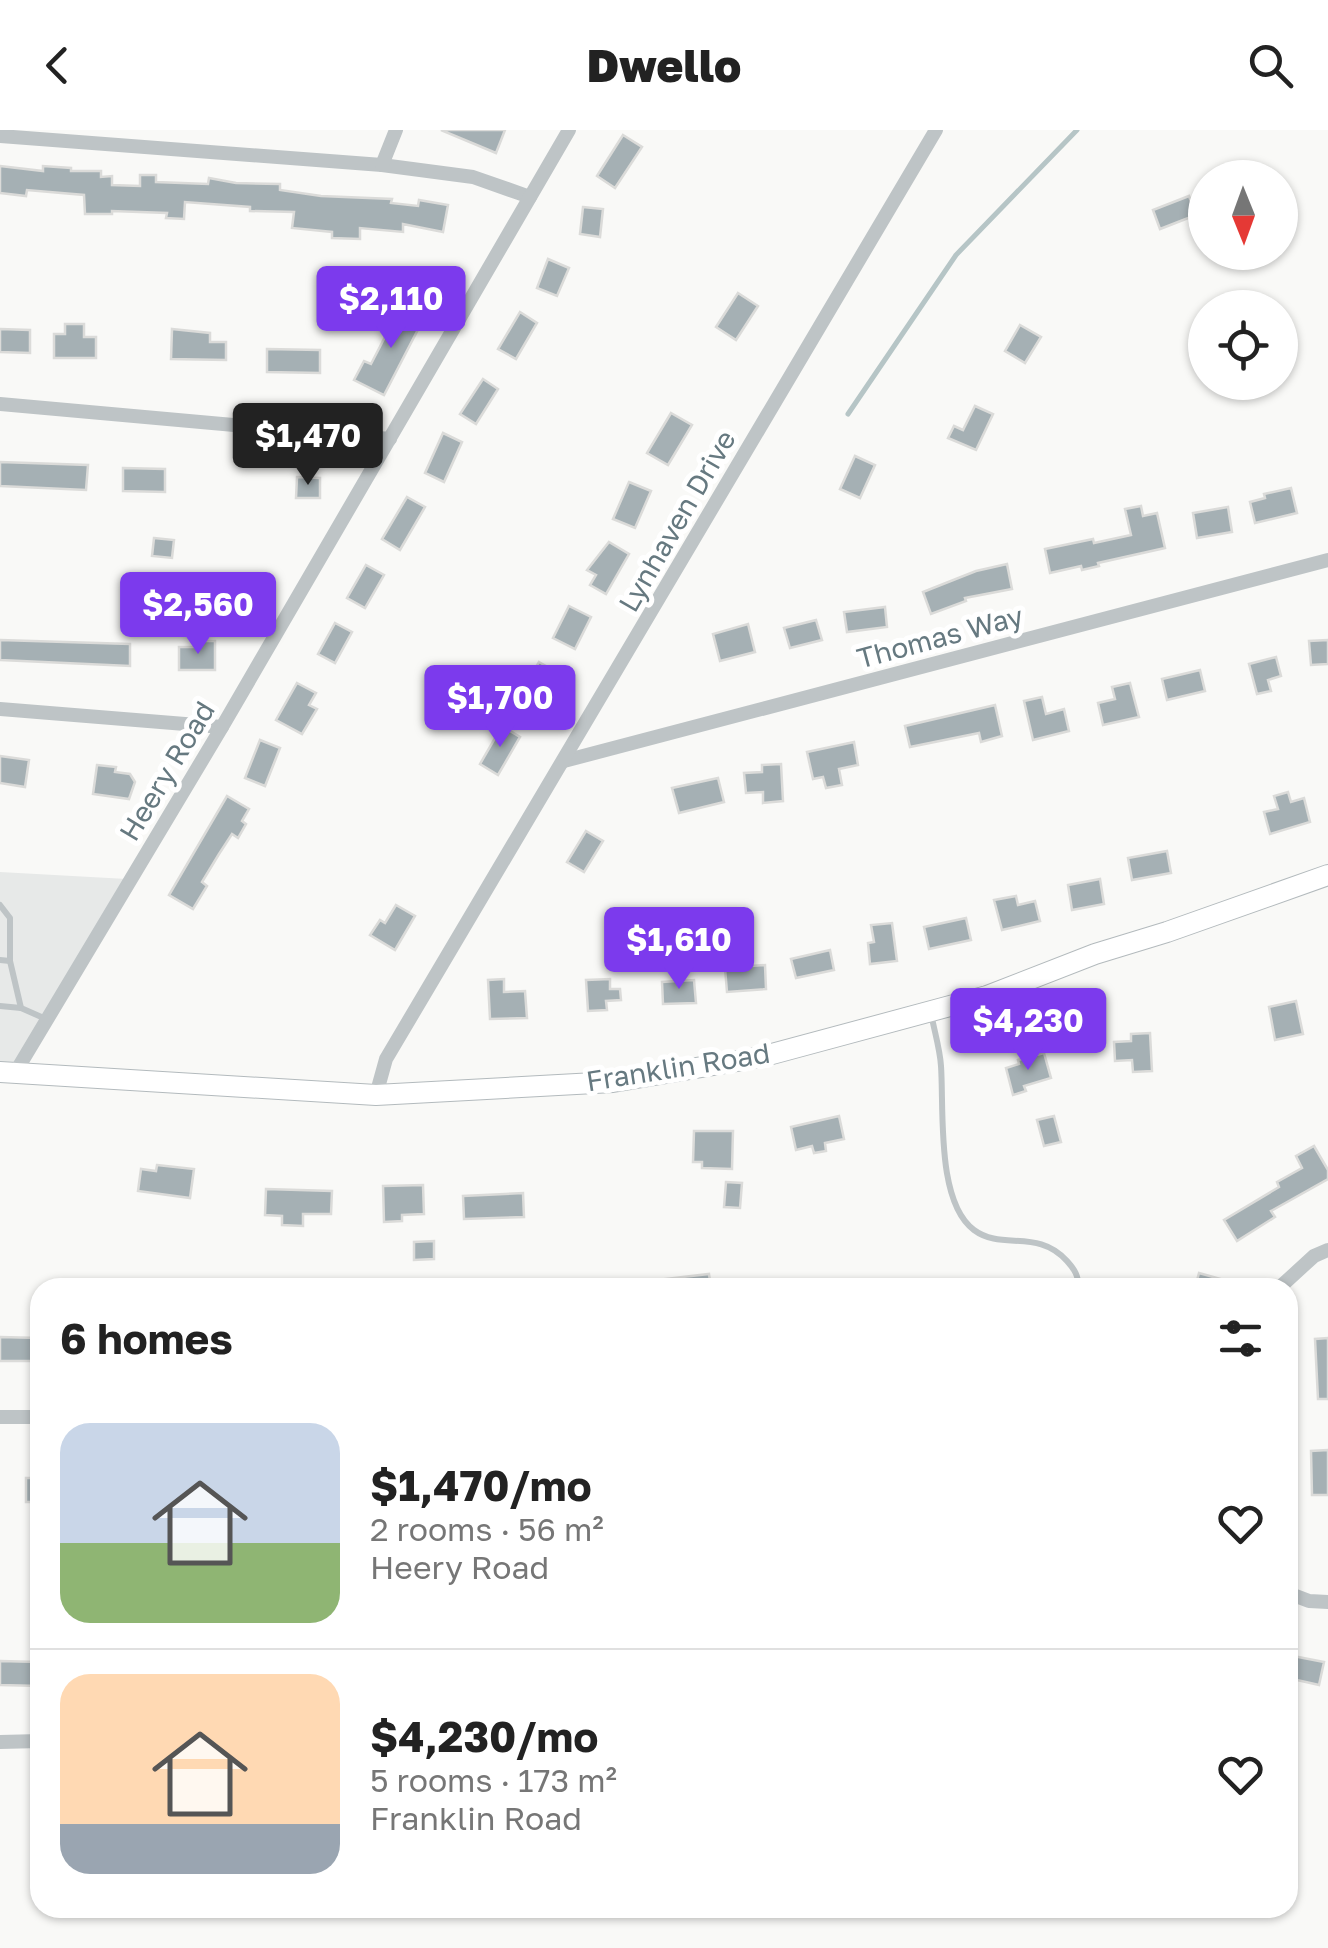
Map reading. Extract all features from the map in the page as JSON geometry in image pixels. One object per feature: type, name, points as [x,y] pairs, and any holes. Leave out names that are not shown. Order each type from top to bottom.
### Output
[{"type":"main road","name":"Franklin Road","points":[[8,1073],[376,1095],[614,1082],[760,1057],[987,996],[1095,954],[1328,876]]},
{"type":"street","points":[[382,165],[396,130]]},
{"type":"street","name":"Heery Road","points":[[8,1073],[47,1020],[222,728],[569,130]]},
{"type":"street","name":"Lynhaven Drive","points":[[376,1095],[386,1060],[936,130]]},
{"type":"street","points":[[0,136],[382,165],[473,178],[530,197]]},
{"type":"street","points":[[0,404],[390,439]]},
{"type":"street","name":"Thomas Way","points":[[564,762],[1328,560]]},
{"type":"street","points":[[0,708],[222,728]]},
{"type":"street","points":[[1290,1278],[1314,1256],[1328,1250]]},
{"type":"street","points":[[0,1416],[30,1417]]},
{"type":"street","points":[[1298,1597],[1328,1602]]},
{"type":"street","points":[[0,1742],[30,1742]]},
{"type":"lane","points":[[0,905],[10,918],[10,961],[21,1008]]},
{"type":"lane","points":[[0,960],[10,961]]},
{"type":"lane","points":[[0,1006],[21,1008],[47,1020]]},
{"type":"lane","points":[[930,1012],[940,1062],[945,1160],[951,1196],[975,1232],[1038,1242],[1058,1251],[1079,1278]]},
{"type":"shaded area","points":[[0,872],[127,879],[17,1078],[0,1076]]},
{"type":"building","points":[[441,130],[505,130],[496,153]]},
{"type":"building","points":[[623,135],[642,147],[615,188],[597,176]]},
{"type":"building","points":[[0,166],[101,171],[101,177],[112,176],[112,185],[140,186],[140,175],[156,175],[156,182],[208,184],[209,178],[280,184],[280,190],[321,196],[392,199],[391,203],[418,206],[419,200],[448,205],[443,232],[403,224],[403,232],[360,228],[360,239],[332,238],[332,232],[292,228],[294,212],[250,211],[250,207],[185,202],[184,219],[166,218],[167,213],[85,214],[84,195],[27,190],[26,196],[0,193]]},
{"type":"building","points":[[1188,196],[1188,218],[1160,229],[1153,210]]},
{"type":"building","points":[[583,207],[603,209],[600,237],[580,234]]},
{"type":"building","points":[[548,259],[569,268],[557,296],[537,288]]},
{"type":"building","points":[[738,293],[758,306],[736,340],[716,327]]},
{"type":"building","points":[[413,307],[426,314],[384,395],[354,380],[364,361],[371,364],[400,308],[410,313]]},
{"type":"building","points":[[520,312],[537,323],[516,359],[498,349]]},
{"type":"building","points":[[65,324],[84,324],[84,337],[96,337],[96,358],[54,358],[54,334],[65,334]]},
{"type":"building","points":[[1020,325],[1041,337],[1025,363],[1005,351]]},
{"type":"building","points":[[0,329],[30,330],[30,353],[0,352]]},
{"type":"building","points":[[172,329],[210,333],[210,342],[226,342],[226,360],[171,359]]},
{"type":"building","points":[[267,349],[320,350],[320,373],[267,372]]},
{"type":"building","points":[[483,379],[498,389],[476,424],[460,414]]},
{"type":"building","points":[[975,406],[993,414],[976,450],[948,438],[954,426],[963,430]]},
{"type":"building","points":[[671,413],[692,425],[668,465],[647,453]]},
{"type":"building","points":[[443,433],[462,442],[444,482],[425,473]]},
{"type":"building","points":[[855,456],[875,465],[860,498],[840,489]]},
{"type":"building","points":[[0,462],[88,465],[86,490],[0,486]]},
{"type":"building","points":[[123,468],[165,469],[165,492],[123,491]]},
{"type":"building","points":[[297,477],[320,478],[320,498],[296,498]]},
{"type":"building","points":[[629,482],[651,491],[635,528],[613,519]]},
{"type":"building","points":[[1291,488],[1297,513],[1255,523],[1250,502],[1265,498],[1264,494]]},
{"type":"building","points":[[407,497],[425,507],[400,550],[382,539]]},
{"type":"building","points":[[1141,506],[1143,516],[1157,513],[1165,548],[1082,570],[1081,566],[1050,573],[1045,549],[1131,535],[1125,509]]},
{"type":"building","points":[[1228,507],[1232,532],[1197,538],[1193,513]]},
{"type":"building","points":[[154,538],[174,540],[172,558],[152,556]]},
{"type":"building","points":[[609,542],[629,554],[606,594],[590,585],[596,575],[587,570]]},
{"type":"building","points":[[1007,564],[1012,589],[965,598],[966,601],[931,614],[923,592],[976,571]]},
{"type":"building","points":[[366,565],[384,575],[365,608],[347,598]]},
{"type":"building","points":[[569,606],[591,617],[575,649],[553,638]]},
{"type":"building","points":[[885,607],[887,627],[847,632],[844,612]]},
{"type":"building","points":[[816,620],[822,640],[790,648],[784,628]]},
{"type":"building","points":[[335,623],[352,632],[335,663],[318,654]]},
{"type":"building","points":[[748,624],[755,652],[720,661],[713,634]]},
{"type":"building","points":[[0,640],[130,644],[130,666],[0,660]]},
{"type":"building","points":[[1328,640],[1328,664],[1311,665],[1309,641]]},
{"type":"building","points":[[195,641],[215,641],[215,670],[179,670],[179,647],[195,647]]},
{"type":"building","points":[[1276,657],[1281,676],[1268,680],[1271,691],[1257,694],[1249,664]]},
{"type":"building","points":[[539,662],[558,673],[539,705],[520,694]]},
{"type":"building","points":[[1200,670],[1205,691],[1167,700],[1162,679]]},
{"type":"building","points":[[297,683],[316,693],[309,705],[317,709],[302,734],[276,720]]},
{"type":"building","points":[[1130,683],[1139,717],[1103,725],[1098,703],[1115,699],[1112,687]]},
{"type":"building","points":[[1042,697],[1046,714],[1064,709],[1069,731],[1033,740],[1024,701]]},
{"type":"building","points":[[995,705],[1002,736],[981,742],[979,733],[910,747],[905,726]]},
{"type":"building","points":[[502,726],[520,737],[498,775],[480,764]]},
{"type":"building","points":[[260,740],[280,748],[265,786],[245,778]]},
{"type":"building","points":[[854,742],[858,765],[839,769],[842,785],[826,788],[823,777],[813,779],[807,752]]},
{"type":"building","points":[[0,756],[29,760],[25,787],[0,783]]},
{"type":"building","points":[[781,764],[783,801],[763,803],[763,792],[746,793],[744,773],[762,772],[762,765]]},
{"type":"building","points":[[97,765],[116,767],[115,772],[130,774],[135,782],[129,799],[93,794]]},
{"type":"building","points":[[718,778],[724,802],[679,813],[672,788]]},
{"type":"building","points":[[1288,792],[1291,802],[1304,798],[1310,822],[1270,834],[1264,812],[1278,809],[1274,796]]},
{"type":"building","points":[[227,796],[249,809],[242,821],[246,824],[238,838],[232,834],[219,854],[202,882],[207,886],[193,909],[169,895]]},
{"type":"building","points":[[586,831],[603,841],[584,872],[567,862]]},
{"type":"building","points":[[1167,851],[1171,873],[1132,880],[1128,858]]},
{"type":"building","points":[[1100,879],[1104,904],[1072,910],[1068,885]]},
{"type":"building","points":[[1016,896],[1018,905],[1035,901],[1040,921],[1002,930],[994,900]]},
{"type":"building","points":[[396,905],[415,916],[395,950],[370,935],[380,920],[385,923]]},
{"type":"building","points":[[966,918],[971,940],[929,949],[924,927]]},
{"type":"building","points":[[892,923],[897,961],[870,964],[868,943],[874,942],[871,925]]},
{"type":"building","points":[[830,950],[834,970],[796,978],[791,959]]},
{"type":"building","points":[[765,965],[766,989],[727,992],[725,968]]},
{"type":"building","points":[[504,979],[504,992],[525,991],[527,1018],[490,1019],[488,980]]},
{"type":"building","points":[[610,979],[610,989],[620,989],[621,1000],[606,1001],[607,1010],[588,1011],[586,980]]},
{"type":"building","points":[[694,980],[696,1003],[663,1004],[662,982]]},
{"type":"building","points":[[1296,1001],[1303,1034],[1275,1040],[1269,1007]]},
{"type":"building","points":[[1150,1033],[1152,1071],[1133,1072],[1132,1060],[1115,1061],[1114,1042],[1131,1041],[1131,1034]]},
{"type":"building","points":[[1044,1053],[1051,1078],[1024,1086],[1026,1091],[1013,1095],[1006,1068],[1019,1064],[1018,1060]]},
{"type":"building","points":[[839,1116],[844,1139],[825,1143],[826,1151],[814,1153],[812,1146],[796,1150],[791,1127]]},
{"type":"building","points":[[1054,1116],[1061,1142],[1044,1146],[1037,1120]]},
{"type":"building","points":[[694,1131],[733,1131],[732,1169],[702,1168],[702,1162],[693,1162]]},
{"type":"building","points":[[1314,1146],[1328,1170],[1328,1179],[1271,1211],[1275,1217],[1237,1241],[1224,1220],[1279,1187],[1277,1182],[1302,1168],[1296,1156]]},
{"type":"building","points":[[157,1165],[194,1169],[190,1198],[138,1191],[141,1169],[156,1171]]},
{"type":"building","points":[[726,1182],[742,1183],[740,1208],[724,1207]]},
{"type":"building","points":[[423,1185],[424,1214],[402,1215],[402,1221],[384,1222],[383,1186]]},
{"type":"building","points":[[266,1189],[332,1191],[331,1214],[303,1214],[303,1226],[282,1225],[282,1216],[265,1215]]},
{"type":"building","points":[[523,1193],[524,1217],[464,1219],[463,1196]]},
{"type":"building","points":[[434,1241],[434,1259],[414,1260],[414,1242]]},
{"type":"building","points":[[709,1274],[710,1278],[674,1278]]},
{"type":"building","points":[[0,1337],[30,1338],[30,1361],[0,1361]]},
{"type":"building","points":[[1328,1338],[1328,1399],[1318,1399],[1315,1339]]},
{"type":"building","points":[[1328,1450],[1328,1495],[1312,1495],[1311,1451]]},
{"type":"building","points":[[26,1478],[30,1478],[30,1502],[26,1502]]},
{"type":"building","points":[[1298,1657],[1324,1662],[1319,1685],[1298,1680]]},
{"type":"building","points":[[0,1661],[30,1662],[30,1686],[0,1685]]},
{"type":"waterway","points":[[848,414],[956,255],[1077,130]]}]
